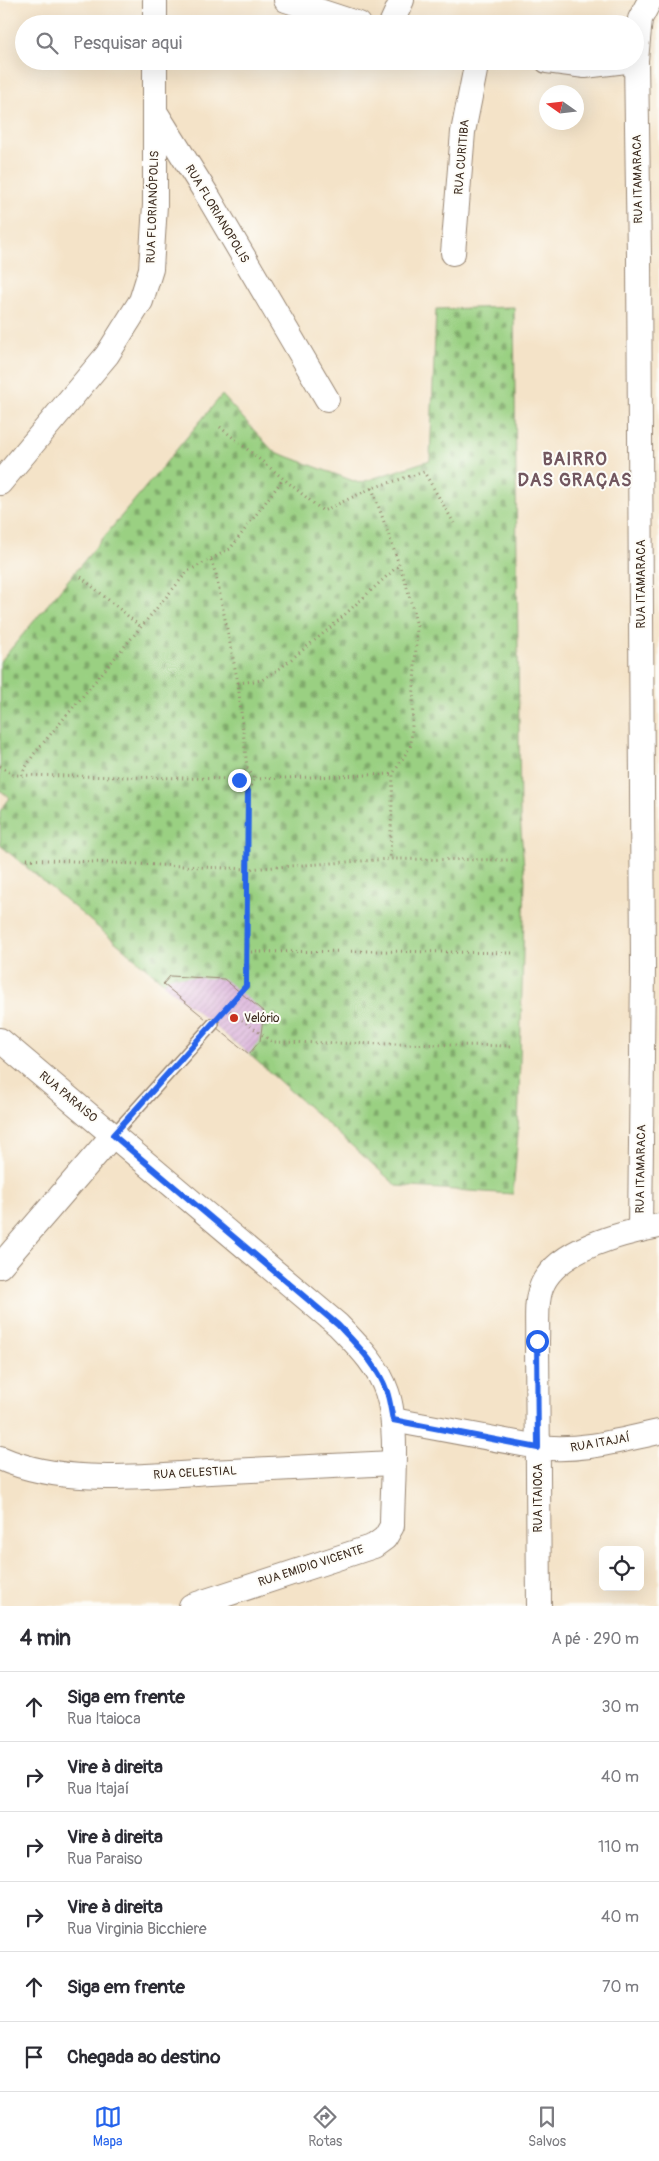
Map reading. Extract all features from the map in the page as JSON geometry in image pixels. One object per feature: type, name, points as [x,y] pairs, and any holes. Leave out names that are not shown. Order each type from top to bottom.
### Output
[{"type":"street","points":[[155,0],[155,15]]},
{"type":"street","points":[[286,0],[332,15]]},
{"type":"street","points":[[395,15],[402,0]]},
{"type":"street","name":"RUA ITAMARACA","points":[[642,15],[650,0]]},
{"type":"street","name":"RUA FLORIANÓPOLIS","points":[[0,483],[107,355],[141,301],[150,269],[155,205],[155,70]]},
{"type":"street","name":"RUA CURITIBA","points":[[453,253],[463,132],[475,70]]},
{"type":"street","name":"RUA ITAMARACA","points":[[633,70],[649,252],[650,1228]]},
{"type":"street","name":"RUA FLORIANOPOLIS","points":[[156,113],[209,198],[276,316],[327,399]]},
{"type":"street","name":"RUA PARAISO","points":[[0,1040],[338,1325],[369,1359],[380,1376],[387,1392],[393,1420],[393,1463]]},
{"type":"street","points":[[0,1266],[113,1135]]},
{"type":"street","name":"RUA ITAIOCA","points":[[539,1606],[537,1341],[538,1301],[541,1288],[547,1275],[572,1255],[590,1246],[650,1228]]},
{"type":"street","name":"RUA ITAJAÍ","points":[[393,1420],[538,1448],[560,1450],[586,1448],[659,1432]]},
{"type":"street","name":"RUA CELESTIAL","points":[[0,1458],[32,1470],[57,1475],[134,1476],[393,1463]]},
{"type":"street","name":"RUA EMIDIO VICENTE","points":[[192,1606],[374,1546],[385,1538],[392,1526],[393,1463]]},
{"type":"lane","points":[[113,1135],[213,1024]]},
{"type":"path","points":[[220,427],[283,480],[323,510],[372,488],[424,472],[454,523]]},
{"type":"path","points":[[22,775],[34,754],[188,571],[230,549],[283,480]]},
{"type":"path","points":[[372,488],[418,626],[411,745],[394,774],[390,859]]},
{"type":"path","points":[[211,560],[216,575],[238,683],[247,768],[255,779]]},
{"type":"path","points":[[238,683],[262,680],[279,669],[330,628],[399,565]]},
{"type":"path","points":[[81,577],[141,627]]},
{"type":"path","points":[[0,766],[13,775],[239,780],[248,791]]},
{"type":"path","points":[[239,780],[247,768]]},
{"type":"path","points":[[255,779],[394,774]]},
{"type":"path","points":[[213,1024],[246,986],[248,791],[255,779]]},
{"type":"path","points":[[27,859],[247,869],[390,859],[514,860]]},
{"type":"path","points":[[246,952],[514,953]]},
{"type":"path","points":[[226,1008],[272,1042],[514,1046]]},
{"type":"green space","points":[[514,307],[520,817],[525,879],[518,1133],[513,1194],[397,1186],[249,1054],[0,845],[0,811],[10,798],[0,790],[0,662],[222,395],[273,451],[359,483],[430,460],[436,309]]},
{"type":"building","name":"Velório","points":[[170,976],[224,979],[264,1012],[260,1041],[249,1054],[163,984]]},
{"type":"place","name":"Velório","points":[[234,1018]]},
{"type":"district","name":"BAIRRO DAS GRAÇAS","points":[[575,469]]},
{"type":"route","points":[[239,780],[248,791],[246,986],[113,1135],[338,1325],[369,1359],[380,1376],[387,1392],[393,1420],[538,1448],[537,1341]]}]
